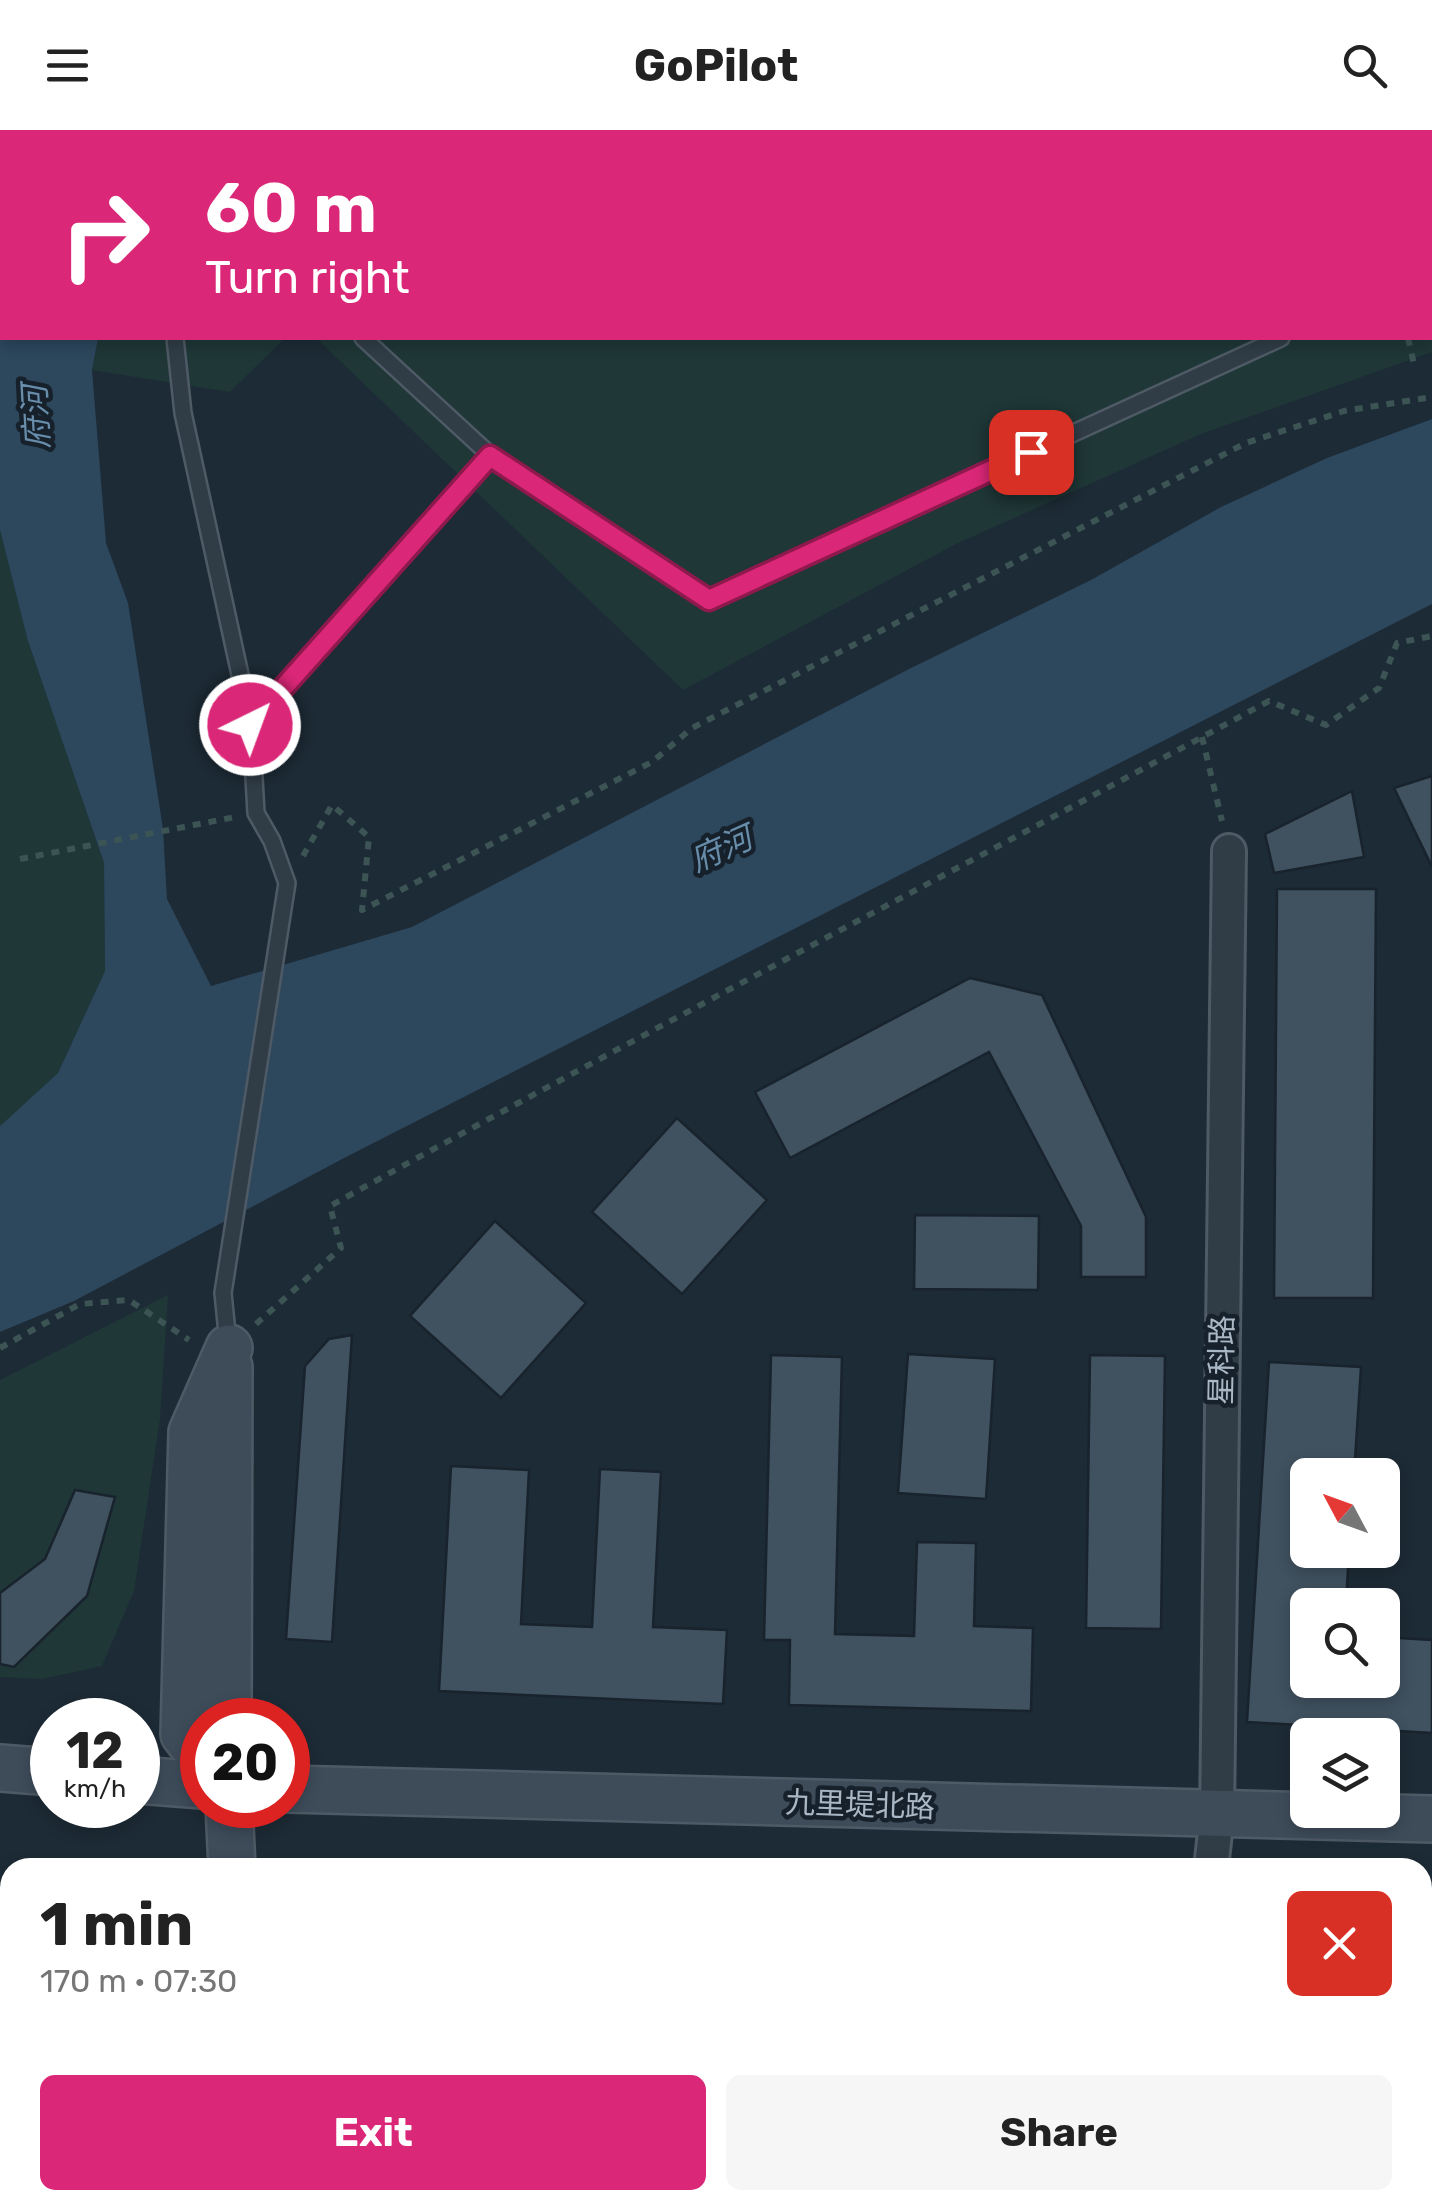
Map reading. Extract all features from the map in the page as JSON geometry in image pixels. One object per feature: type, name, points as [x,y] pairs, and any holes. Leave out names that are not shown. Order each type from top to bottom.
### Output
[{"type":"street","name":"星科路","points":[[1213,1858],[1217,1815],[1229,851]]},
{"type":"street","points":[[228,1698],[229,1348]]},
{"type":"street","points":[[185,1698],[192,1432],[229,1348]]},
{"type":"street","points":[[0,1768],[30,1770]]},
{"type":"street","name":"九里堤北路","points":[[310,1790],[1432,1819]]},
{"type":"street","points":[[230,1828],[232,1858]]},
{"type":"lane","points":[[175,340],[183,413],[250,725],[256,813],[272,841],[287,883],[223,1293],[229,1348]]},
{"type":"lane","points":[[365,340],[490,456],[709,600],[1277,340]]},
{"type":"lane","points":[[250,725],[490,456]]},
{"type":"path","points":[[1408,340],[1414,364]]},
{"type":"path","points":[[287,883],[332,805],[369,837],[362,910],[652,762],[692,728],[1246,443],[1344,411],[1426,398]]},
{"type":"path","points":[[0,1348],[80,1304],[129,1300],[182,1339],[229,1348],[341,1248],[330,1206],[626,1043],[991,853],[1269,701],[1326,725],[1379,688],[1397,643],[1432,636]]},
{"type":"path","points":[[1202,737],[1229,851]]},
{"type":"path","points":[[20,859],[256,813]]},
{"type":"green space","points":[[98,340],[283,340],[230,392],[92,370]]},
{"type":"green space","points":[[318,340],[1432,340],[1432,352],[1201,434],[954,545],[683,690]]},
{"type":"green space","points":[[0,530],[28,641],[104,863],[105,971],[58,1073],[0,1126]]},
{"type":"green space","points":[[168,1295],[160,1419],[134,1591],[102,1666],[42,1679],[0,1677],[0,1380]]},
{"type":"water","name":"府河","points":[[0,340],[98,340],[92,370],[106,543],[128,603],[163,829],[167,899],[211,986],[412,927],[909,669],[1091,580],[1221,507],[1327,458],[1432,419],[1432,604],[346,1157],[74,1301],[0,1332],[0,1126],[58,1073],[105,971],[104,863],[28,641],[0,530]]},
{"type":"building","points":[[1432,776],[1432,867],[1394,788]]},
{"type":"building","points":[[1352,791],[1364,857],[1274,873],[1265,834]]},
{"type":"building","points":[[1277,889],[1376,889],[1373,1298],[1274,1298]]},
{"type":"building","points":[[970,978],[1042,995],[1146,1217],[1146,1277],[1081,1277],[1081,1226],[989,1052],[790,1158],[755,1092]]},
{"type":"building","points":[[677,1118],[767,1200],[682,1294],[592,1212]]},
{"type":"building","points":[[915,1215],[1039,1216],[1038,1290],[914,1289]]},
{"type":"building","points":[[495,1221],[586,1303],[501,1398],[410,1316]]},
{"type":"building","points":[[352,1335],[332,1642],[286,1639],[305,1366],[329,1339]]},
{"type":"building","points":[[908,1354],[995,1359],[986,1499],[898,1493]]},
{"type":"building","points":[[771,1355],[842,1357],[835,1634],[914,1636],[917,1542],[976,1543],[974,1626],[1033,1628],[1031,1711],[789,1705],[790,1640],[764,1640]]},
{"type":"building","points":[[1090,1355],[1165,1356],[1161,1629],[1086,1628]]},
{"type":"building","points":[[1269,1362],[1361,1367],[1355,1458],[1290,1458],[1290,1568],[1348,1568],[1347,1588],[1290,1588],[1290,1698],[1400,1698],[1400,1638],[1432,1640],[1432,1733],[1400,1731],[1400,1718],[1290,1718],[1290,1725],[1247,1722]]},
{"type":"building","points":[[451,1466],[529,1470],[521,1624],[592,1627],[600,1469],[661,1472],[653,1627],[727,1630],[723,1704],[439,1691]]},
{"type":"building","points":[[75,1490],[115,1497],[87,1596],[14,1667],[0,1664],[0,1593],[45,1559]]},
{"type":"route","points":[[250,725],[490,456],[709,600],[1031,452]]}]
